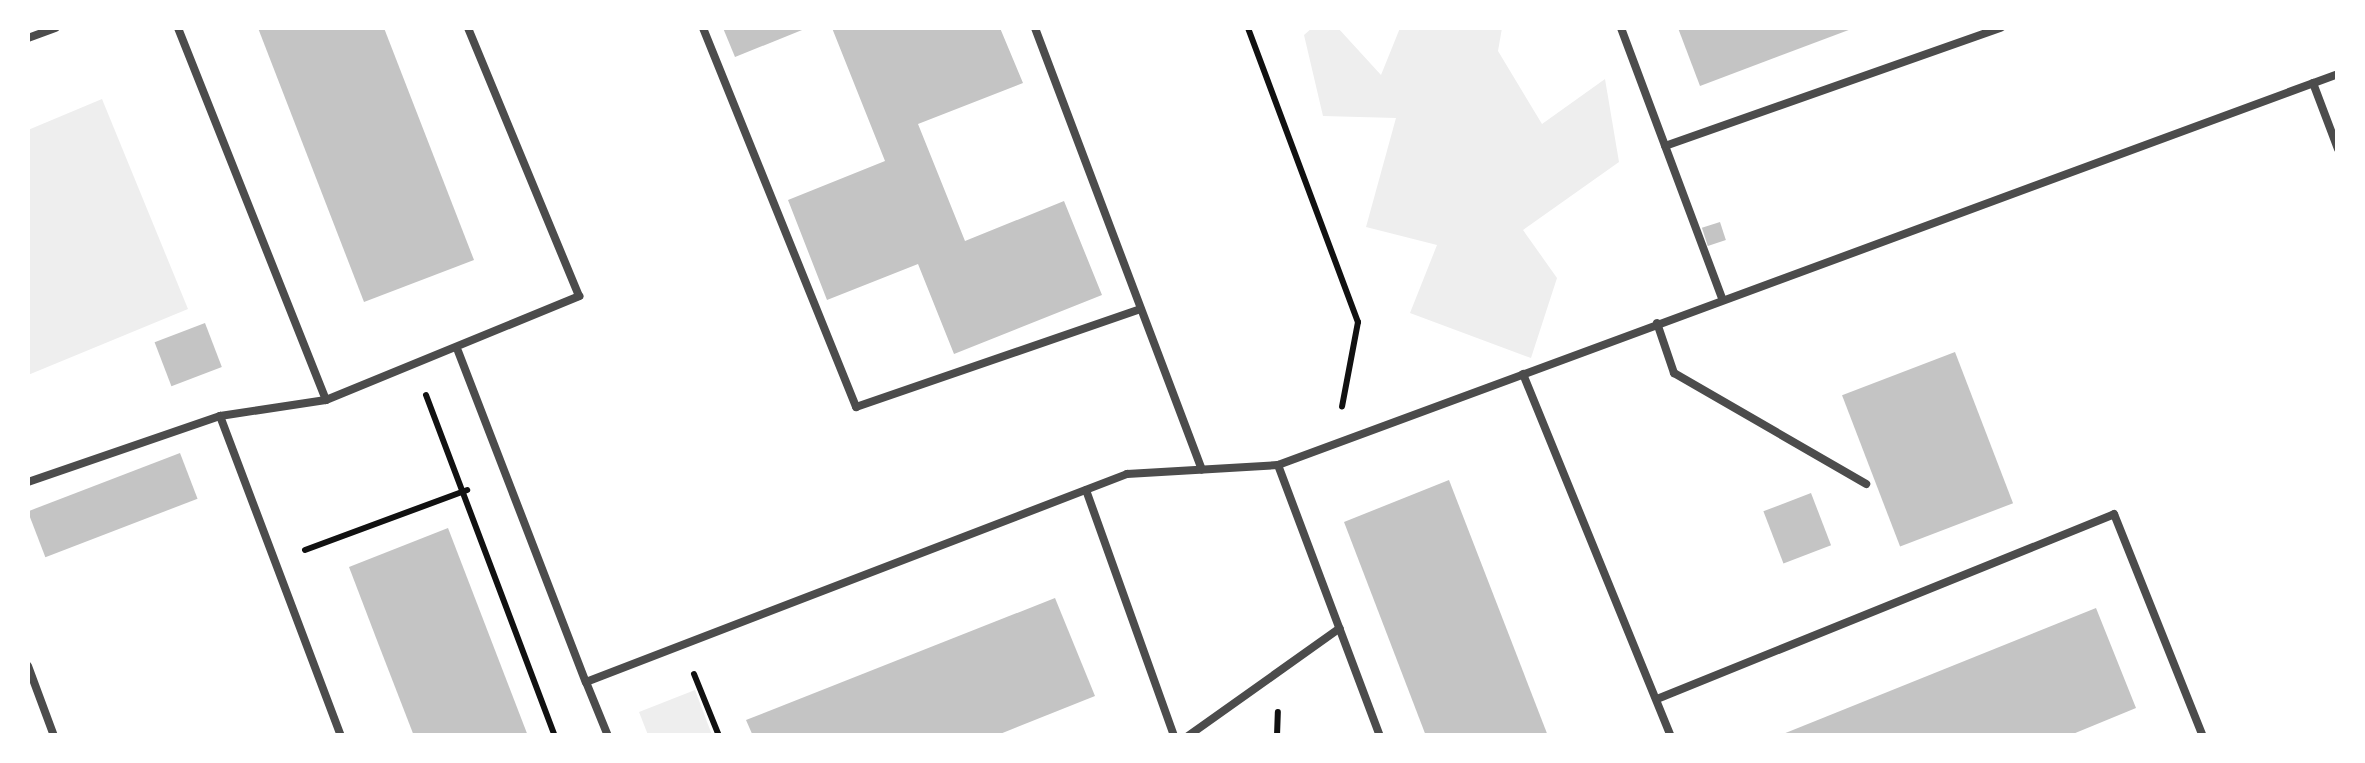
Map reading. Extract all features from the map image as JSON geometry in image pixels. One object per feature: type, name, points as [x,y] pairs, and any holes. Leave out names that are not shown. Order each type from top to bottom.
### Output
[{"type":"lane","points":[[28,38],[55,28]]},
{"type":"lane","points":[[178,28],[326,400]]},
{"type":"lane","points":[[28,482],[220,416],[326,400],[458,351],[579,296],[468,28]]},
{"type":"lane","points":[[703,28],[856,407],[1142,310]]},
{"type":"lane","points":[[1035,28],[1202,470]]},
{"type":"lane","points":[[1621,28],[1722,298]]},
{"type":"lane","points":[[1665,146],[2001,28]]},
{"type":"lane","points":[[586,682],[1127,474],[1278,464],[2338,74]]},
{"type":"lane","points":[[2313,84],[2338,149]]},
{"type":"lane","points":[[1657,323],[1674,373],[1866,484]]},
{"type":"lane","points":[[458,351],[608,736]]},
{"type":"lane","points":[[1523,374],[1671,736]]},
{"type":"lane","points":[[220,416],[341,736]]},
{"type":"lane","points":[[1278,464],[1380,736]]},
{"type":"lane","points":[[1086,490],[1174,736]]},
{"type":"lane","points":[[1657,700],[2114,514],[2203,736]]},
{"type":"lane","points":[[1188,736],[1340,628]]},
{"type":"lane","points":[[28,666],[54,736]]},
{"type":"path","points":[[1248,28],[1358,322],[1336,443]]},
{"type":"path","points":[[415,367],[466,491],[554,736]]},
{"type":"path","points":[[276,560],[506,476]]},
{"type":"path","points":[[683,645],[719,736]]},
{"type":"shaded area","points":[[1312,28],[1338,28],[1381,75],[1400,28],[1502,28],[1498,51],[1542,124],[1605,79],[1619,162],[1523,230],[1557,278],[1531,358],[1410,313],[1437,245],[1366,227],[1396,118],[1323,116],[1304,35]]},
{"type":"shaded area","points":[[102,99],[188,309],[28,375],[28,130]]},
{"type":"shaded area","points":[[695,690],[712,735],[648,735],[639,712]]},
{"type":"building","points":[[258,28],[384,28],[474,260],[364,302]]},
{"type":"building","points":[[723,28],[807,28],[735,57]]},
{"type":"building","points":[[832,28],[1000,28],[1023,83],[918,124],[965,241],[1064,201],[1102,295],[954,354],[918,264],[827,300],[788,200],[885,161]]},
{"type":"building","points":[[1678,28],[1854,28],[1700,86]]},
{"type":"building","points":[[1720,222],[1726,240],[1708,246],[1702,228]]},
{"type":"building","points":[[205,323],[222,367],[171,386],[155,342]]},
{"type":"building","points":[[1955,352],[2013,503],[1900,547],[1842,395]]},
{"type":"building","points":[[180,453],[198,499],[45,557],[28,511]]},
{"type":"building","points":[[1449,480],[1548,736],[1426,736],[1344,522]]},
{"type":"building","points":[[1811,493],[1831,545],[1783,564],[1763,511]]},
{"type":"building","points":[[448,528],[528,736],[414,736],[378,643],[349,567]]},
{"type":"building","points":[[1055,598],[1095,696],[995,736],[753,736],[746,720]]},
{"type":"building","points":[[2096,608],[2136,708],[2068,736],[1778,736]]}]
